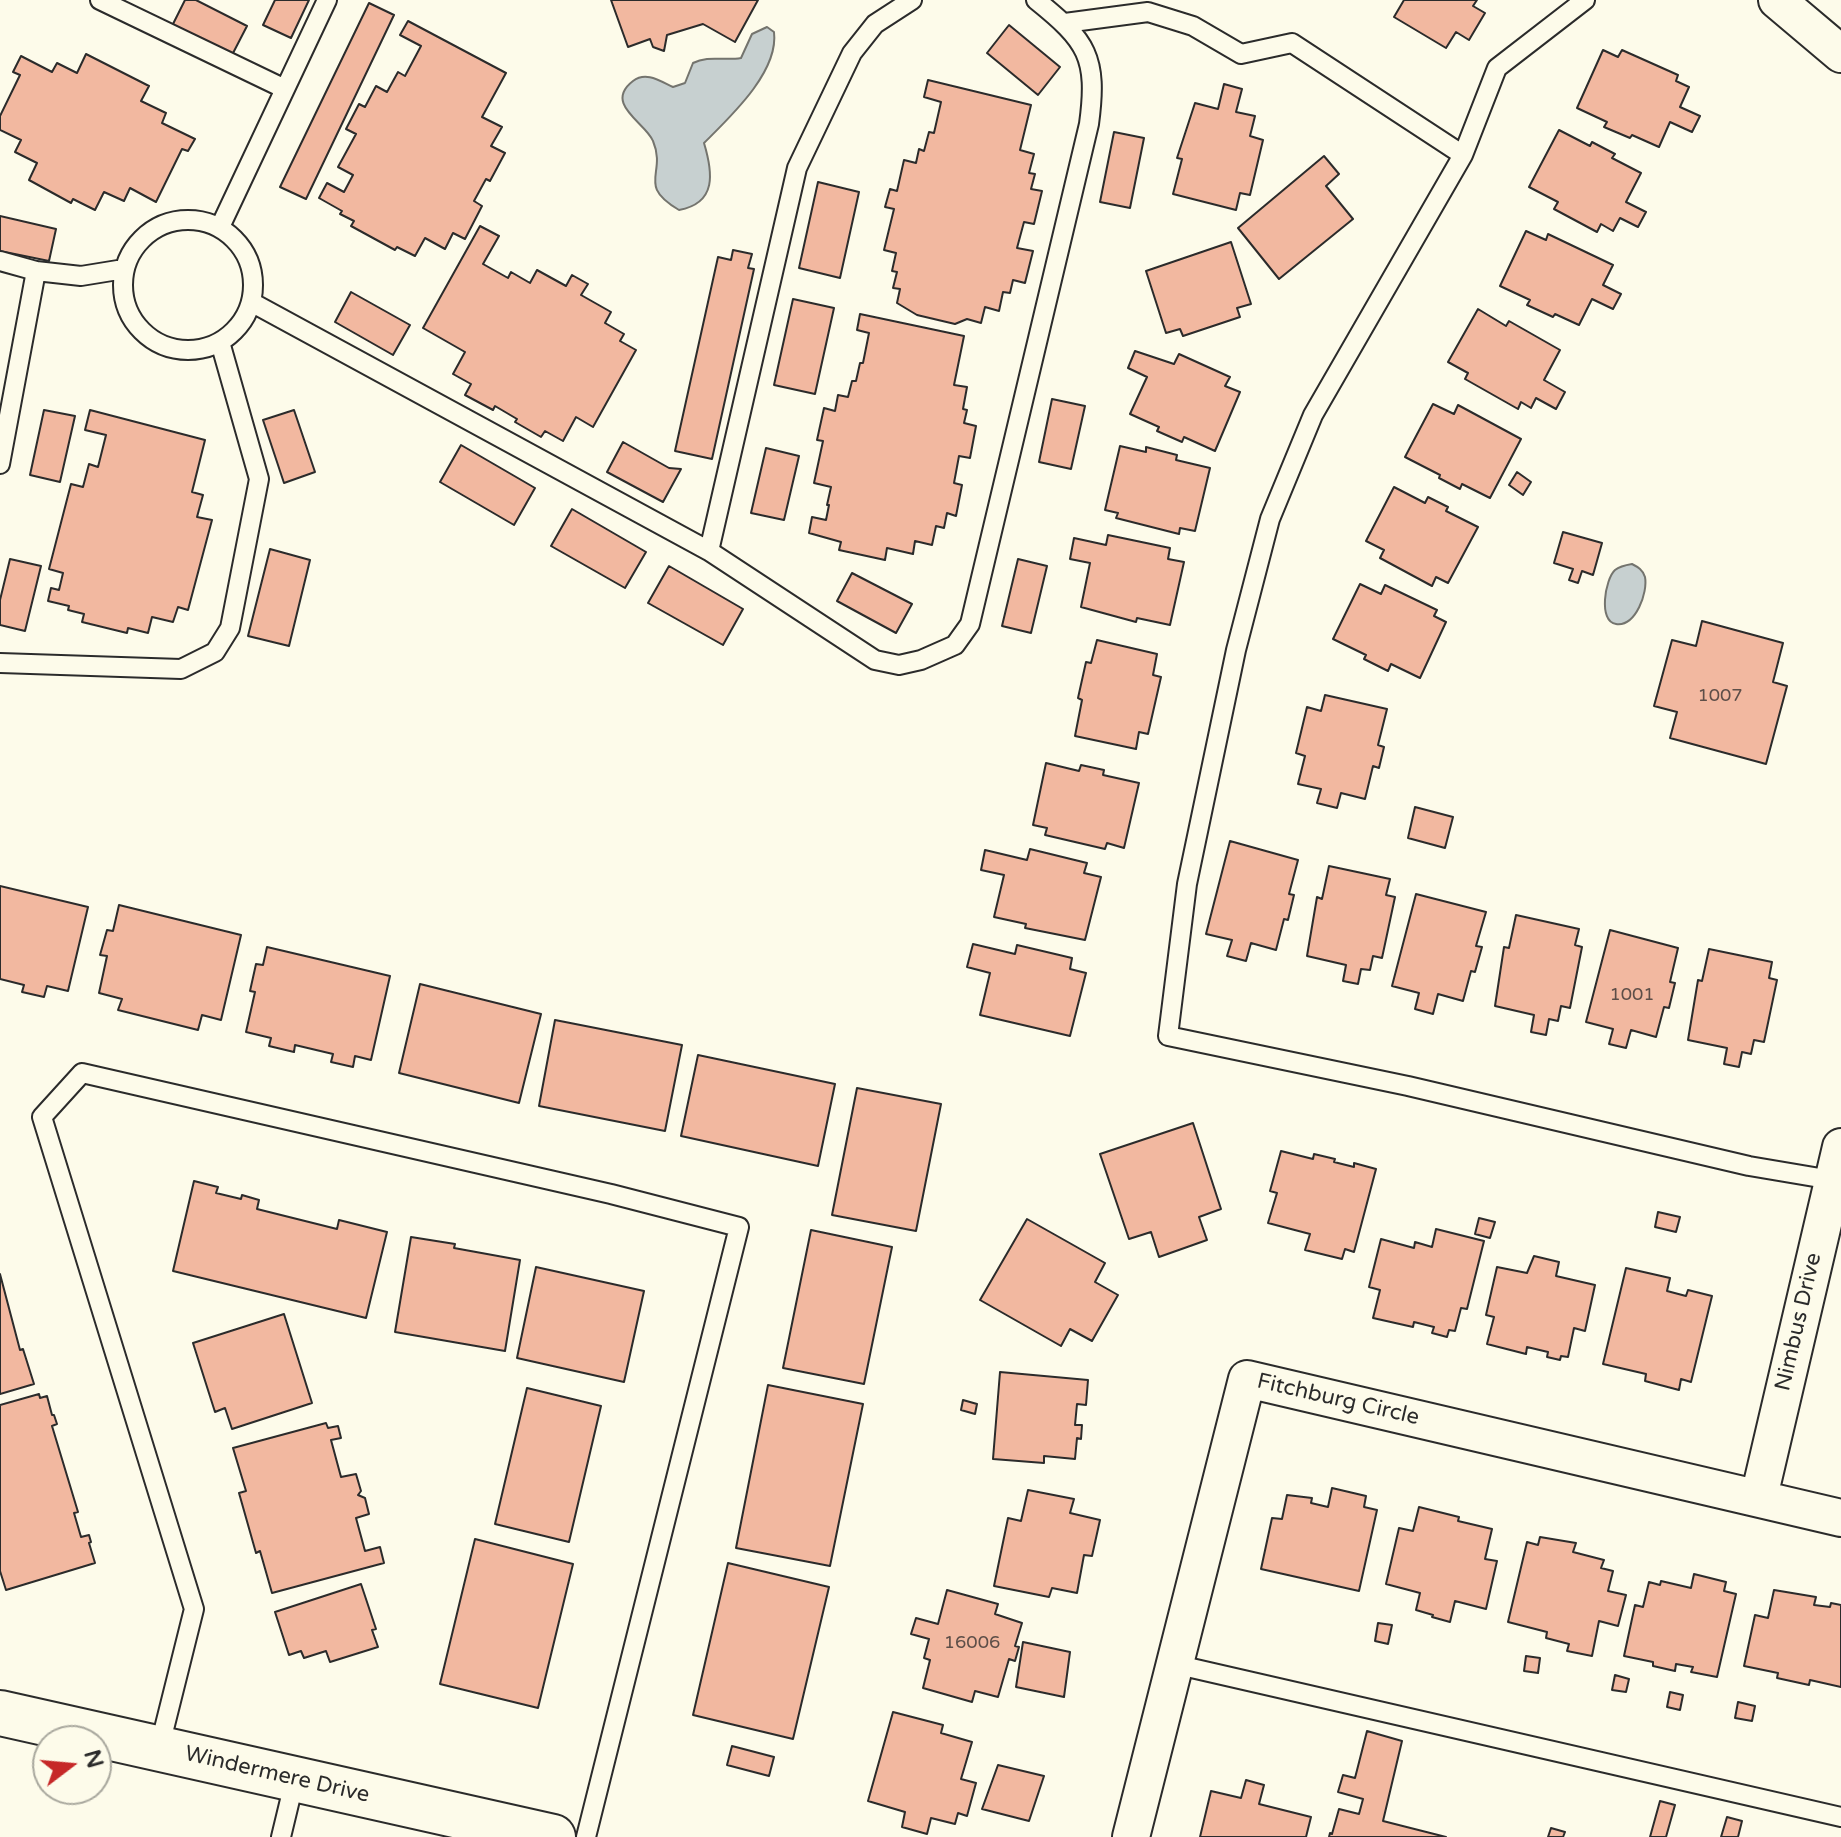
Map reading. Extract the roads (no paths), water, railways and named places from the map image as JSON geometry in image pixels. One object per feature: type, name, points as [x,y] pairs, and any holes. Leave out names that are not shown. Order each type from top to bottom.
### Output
[{"type":"street","points":[[1777,0],[1841,54]]},
{"type":"street","name":"Nimbus Drive","points":[[1759,1497],[1837,1164]]},
{"type":"street","name":"Fitchburg Circle","points":[[1131,1837],[1247,1379],[1841,1518]]},
{"type":"street","name":"Windermere Drive","points":[[0,1713],[553,1837]]},
{"type":"lane","points":[[100,0],[285,89]]},
{"type":"lane","points":[[220,227],[327,0]]},
{"type":"lane","points":[[709,551],[797,168],[852,53],[875,24],[912,0]]},
{"type":"lane","points":[[251,302],[709,551],[875,660],[899,665],[921,660],[955,645],[970,624],[1089,124],[1094,90],[1093,69],[1082,46],[1065,23],[1036,0]]},
{"type":"lane","points":[[1585,0],[1497,68],[1463,155],[1313,415],[1270,519],[1236,650],[1187,884],[1168,1036],[1408,1086],[1749,1166],[1837,1164]]},
{"type":"lane","points":[[1065,23],[1148,12],[1193,26],[1241,54],[1292,43],[1463,155]]},
{"type":"lane","points":[[191,220],[220,227],[237,241],[248,259],[254,280],[251,302],[245,318],[234,332],[220,342],[200,350],[178,351],[157,344],[139,330],[128,312],[122,290],[124,269],[131,250],[145,235],[162,224],[191,220]]},
{"type":"lane","points":[[0,261],[36,271],[81,276],[124,269]]},
{"type":"lane","points":[[0,464],[36,271]]},
{"type":"lane","points":[[0,663],[181,669],[215,652],[230,628],[259,479],[220,342]]},
{"type":"lane","points":[[159,1749],[194,1609],[42,1117],[82,1073],[611,1194],[739,1227],[586,1837]]},
{"type":"lane","points":[[1174,1664],[1841,1817]]},
{"type":"lane","points":[[281,1837],[295,1779]]}]
